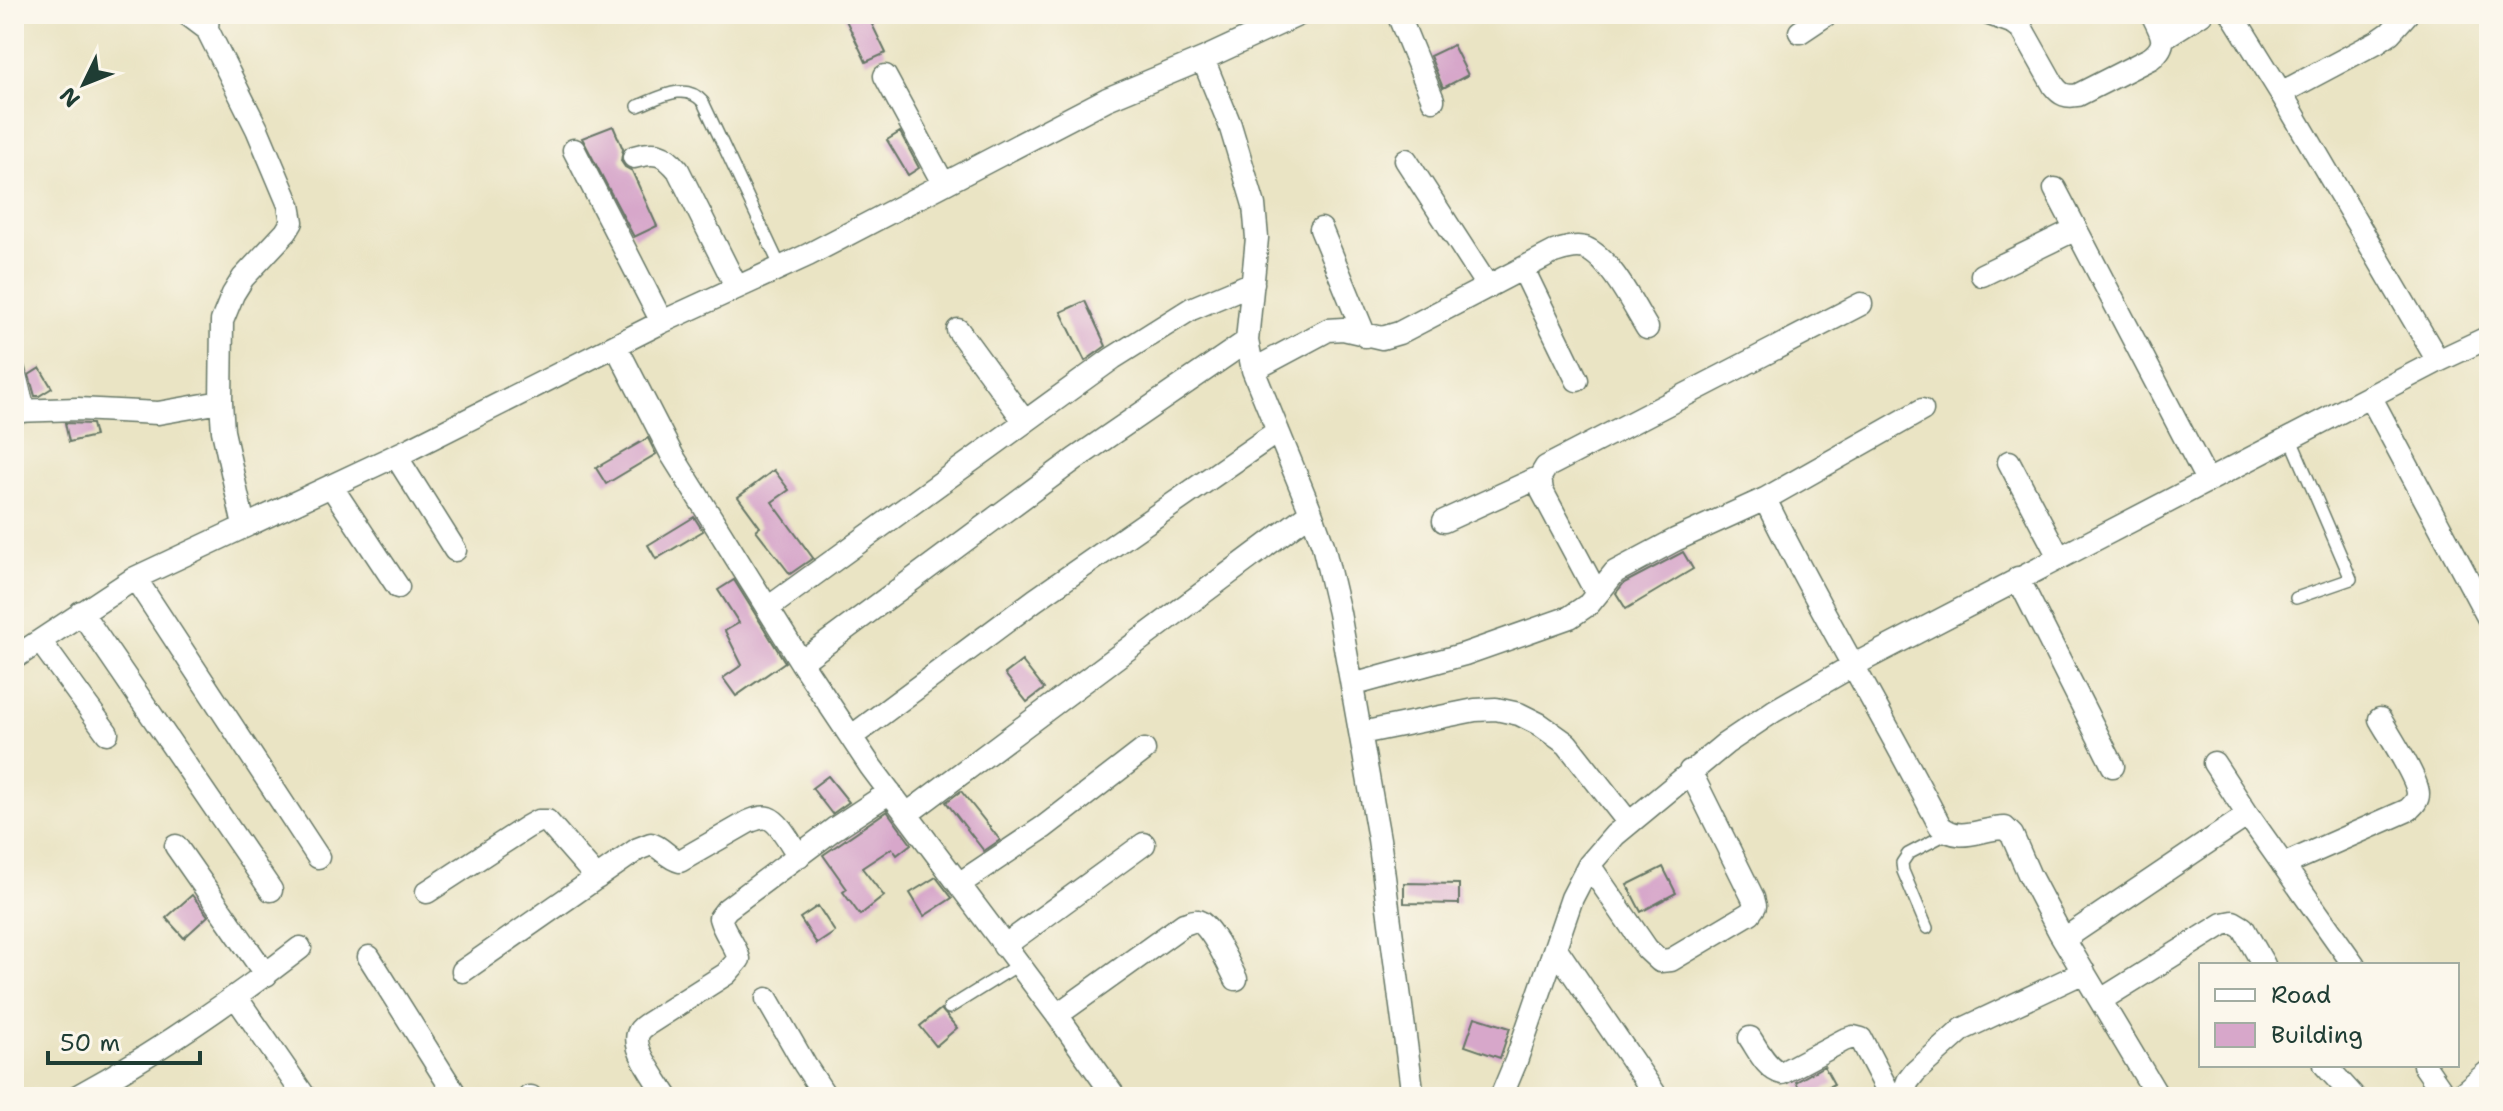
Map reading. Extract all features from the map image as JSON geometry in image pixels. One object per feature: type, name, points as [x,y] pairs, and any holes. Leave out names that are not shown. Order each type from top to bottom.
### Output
[{"type":"street","points":[[187,14],[208,22],[289,205],[292,222],[243,278],[227,309],[221,336],[223,431],[244,526]]},
{"type":"street","points":[[14,658],[135,578],[396,456],[736,286],[781,268],[1107,99],[1300,14]]},
{"type":"street","points":[[1398,14],[1433,100]]},
{"type":"street","points":[[1800,32],[1827,14]]},
{"type":"street","points":[[1989,14],[2022,29],[2054,86],[2069,97],[2151,58],[2163,46],[2163,38],[2152,14]]},
{"type":"street","points":[[2163,38],[2201,14]]},
{"type":"street","points":[[2281,93],[2377,42],[2407,14]]},
{"type":"street","points":[[2235,15],[2438,361]]},
{"type":"street","points":[[1203,59],[1230,125],[1254,205],[1257,238],[1247,341],[1253,370],[1323,545],[1339,613],[1379,839],[1413,1097]]},
{"type":"street","points":[[885,76],[943,183]]},
{"type":"street","points":[[574,150],[662,322]]},
{"type":"street","points":[[634,157],[650,152],[659,153],[678,170],[736,286]]},
{"type":"street","points":[[1406,160],[1488,287]]},
{"type":"street","points":[[2055,189],[2207,480]]},
{"type":"street","points":[[1321,229],[1365,336]]},
{"type":"street","points":[[1982,275],[2076,229]]},
{"type":"street","points":[[1253,370],[1328,330],[1343,329],[1382,338],[1399,333],[1554,252],[1571,247],[1585,248],[1602,260],[1647,328]]},
{"type":"street","points":[[1523,269],[1577,380]]},
{"type":"street","points":[[768,608],[1113,358],[1191,309],[1253,283]]},
{"type":"street","points":[[1444,521],[1540,477],[1546,467],[1861,304]]},
{"type":"street","points":[[958,330],[1025,422]]},
{"type":"street","points":[[1501,1097],[1572,898],[1589,865],[1629,823],[1690,771],[1774,711],[1852,666],[2290,437],[2489,337]]},
{"type":"street","points":[[801,662],[1075,459],[1247,341]]},
{"type":"street","points":[[616,346],[672,455],[801,662],[890,792],[1115,1097]]},
{"type":"street","points":[[14,371],[19,411],[78,409],[158,413],[221,402]]},
{"type":"street","points":[[2370,396],[2489,619]]},
{"type":"street","points":[[1352,685],[1465,654],[1570,617],[1580,612],[1615,572],[1675,540],[1765,499],[1922,410]]},
{"type":"street","points":[[851,737],[1035,600],[1278,431]]},
{"type":"street","points":[[396,456],[455,550]]},
{"type":"street","points":[[2009,462],[2059,557]]},
{"type":"street","points":[[1540,477],[1542,491],[1555,521],[1597,594]]},
{"type":"street","points":[[331,486],[398,587]]},
{"type":"street","points":[[1765,499],[1940,826],[1957,836],[1995,828],[2005,828],[2012,835],[2064,939],[2158,1097]]},
{"type":"street","points":[[907,814],[1311,512]]},
{"type":"street","points":[[135,578],[318,857]]},
{"type":"street","points":[[2018,578],[2113,766]]},
{"type":"street","points":[[81,612],[271,890]]},
{"type":"street","points":[[40,641],[107,733]]},
{"type":"street","points":[[1361,733],[1475,710],[1496,709],[1519,714],[1567,744],[1629,823]]},
{"type":"street","points":[[2283,865],[2408,810],[2415,802],[2418,795],[2415,782],[2380,719]]},
{"type":"street","points":[[959,884],[1044,827],[1144,750]]},
{"type":"street","points":[[2214,763],[2353,963]]},
{"type":"street","points":[[1589,865],[1647,949],[1660,961],[1671,960],[1750,913],[1755,906],[1753,898],[1690,771]]},
{"type":"street","points":[[667,1097],[636,1043],[638,1033],[739,959],[720,918],[727,909],[890,792]]},
{"type":"street","points":[[2064,939],[2248,815]]},
{"type":"street","points":[[463,971],[638,849],[651,844],[658,846],[671,859],[680,861],[758,818],[768,818],[776,824],[799,856]]},
{"type":"street","points":[[427,892],[538,821],[547,821],[597,878]]},
{"type":"street","points":[[1004,946],[1144,844]]},
{"type":"street","points":[[176,846],[266,975]]},
{"type":"street","points":[[1057,1015],[1184,924],[1194,920],[1201,922],[1208,930],[1236,979]]},
{"type":"street","points":[[2101,1000],[2223,924],[2233,922],[2243,928],[2263,963]]},
{"type":"street","points":[[1555,947],[1657,1097]]},
{"type":"street","points":[[76,1097],[236,997],[300,948]]},
{"type":"street","points":[[369,957],[457,1097]]},
{"type":"street","points":[[1907,1097],[1905,1089],[1915,1072],[1963,1029],[2084,972]]},
{"type":"street","points":[[236,997],[305,1097]]},
{"type":"street","points":[[767,999],[826,1097]]},
{"type":"street","points":[[1750,1038],[1775,1072],[1782,1073],[1844,1040],[1853,1037],[1861,1039],[1891,1097]]},
{"type":"street","points":[[2327,1067],[2354,1097]]},
{"type":"street","points":[[2425,1067],[2446,1097]]},
{"type":"street","points":[[2458,1097],[2489,1071]]},
{"type":"lane","points":[[638,106],[687,90],[703,102],[781,268]]},
{"type":"lane","points":[[2290,437],[2351,579],[2296,598]]},
{"type":"lane","points":[[1927,928],[1902,863],[1908,854],[1948,833]]},
{"type":"lane","points":[[949,1008],[1018,965]]},
{"type":"building","points":[[843,14],[867,14],[886,53],[866,62]]},
{"type":"building","points":[[1453,45],[1468,75],[1443,88],[1430,56]]},
{"type":"building","points":[[613,126],[623,149],[621,161],[632,171],[657,226],[634,237],[582,138]]},
{"type":"building","points":[[900,132],[919,168],[908,175],[887,140]]},
{"type":"building","points":[[1085,301],[1106,346],[1085,361],[1061,312]]},
{"type":"building","points":[[40,368],[52,388],[35,396],[29,375]]},
{"type":"building","points":[[65,423],[92,424],[95,436],[69,442]]},
{"type":"building","points":[[648,438],[656,454],[606,484],[596,468]]},
{"type":"building","points":[[774,470],[789,490],[772,502],[813,558],[790,574],[756,530],[760,527],[738,497]]},
{"type":"building","points":[[694,517],[703,531],[656,559],[648,545]]},
{"type":"building","points":[[1683,552],[1693,569],[1626,609],[1616,593],[1624,583]]},
{"type":"building","points":[[734,580],[785,662],[736,696],[723,678],[742,665],[725,631],[739,623],[718,590]]},
{"type":"building","points":[[1022,661],[1044,689],[1027,702],[1005,674]]},
{"type":"building","points":[[828,776],[849,802],[832,814],[812,788]]},
{"type":"building","points":[[961,791],[1000,840],[984,851],[946,802]]},
{"type":"building","points":[[887,811],[911,844],[897,855],[892,848],[862,868],[884,896],[860,915],[843,892],[847,889],[823,855]]},
{"type":"building","points":[[1663,867],[1676,893],[1641,912],[1627,885]]},
{"type":"building","points":[[936,877],[952,898],[924,916],[910,893]]},
{"type":"building","points":[[1404,883],[1459,884],[1459,904],[1404,903]]},
{"type":"building","points":[[192,895],[208,916],[184,938],[166,918]]},
{"type":"building","points":[[818,906],[835,932],[817,944],[800,918]]},
{"type":"building","points":[[941,1009],[957,1028],[936,1046],[920,1026]]},
{"type":"building","points":[[1475,1017],[1510,1028],[1500,1058],[1465,1046]]},
{"type":"building","points":[[1824,1066],[1834,1084],[1804,1097],[1796,1082]]}]
